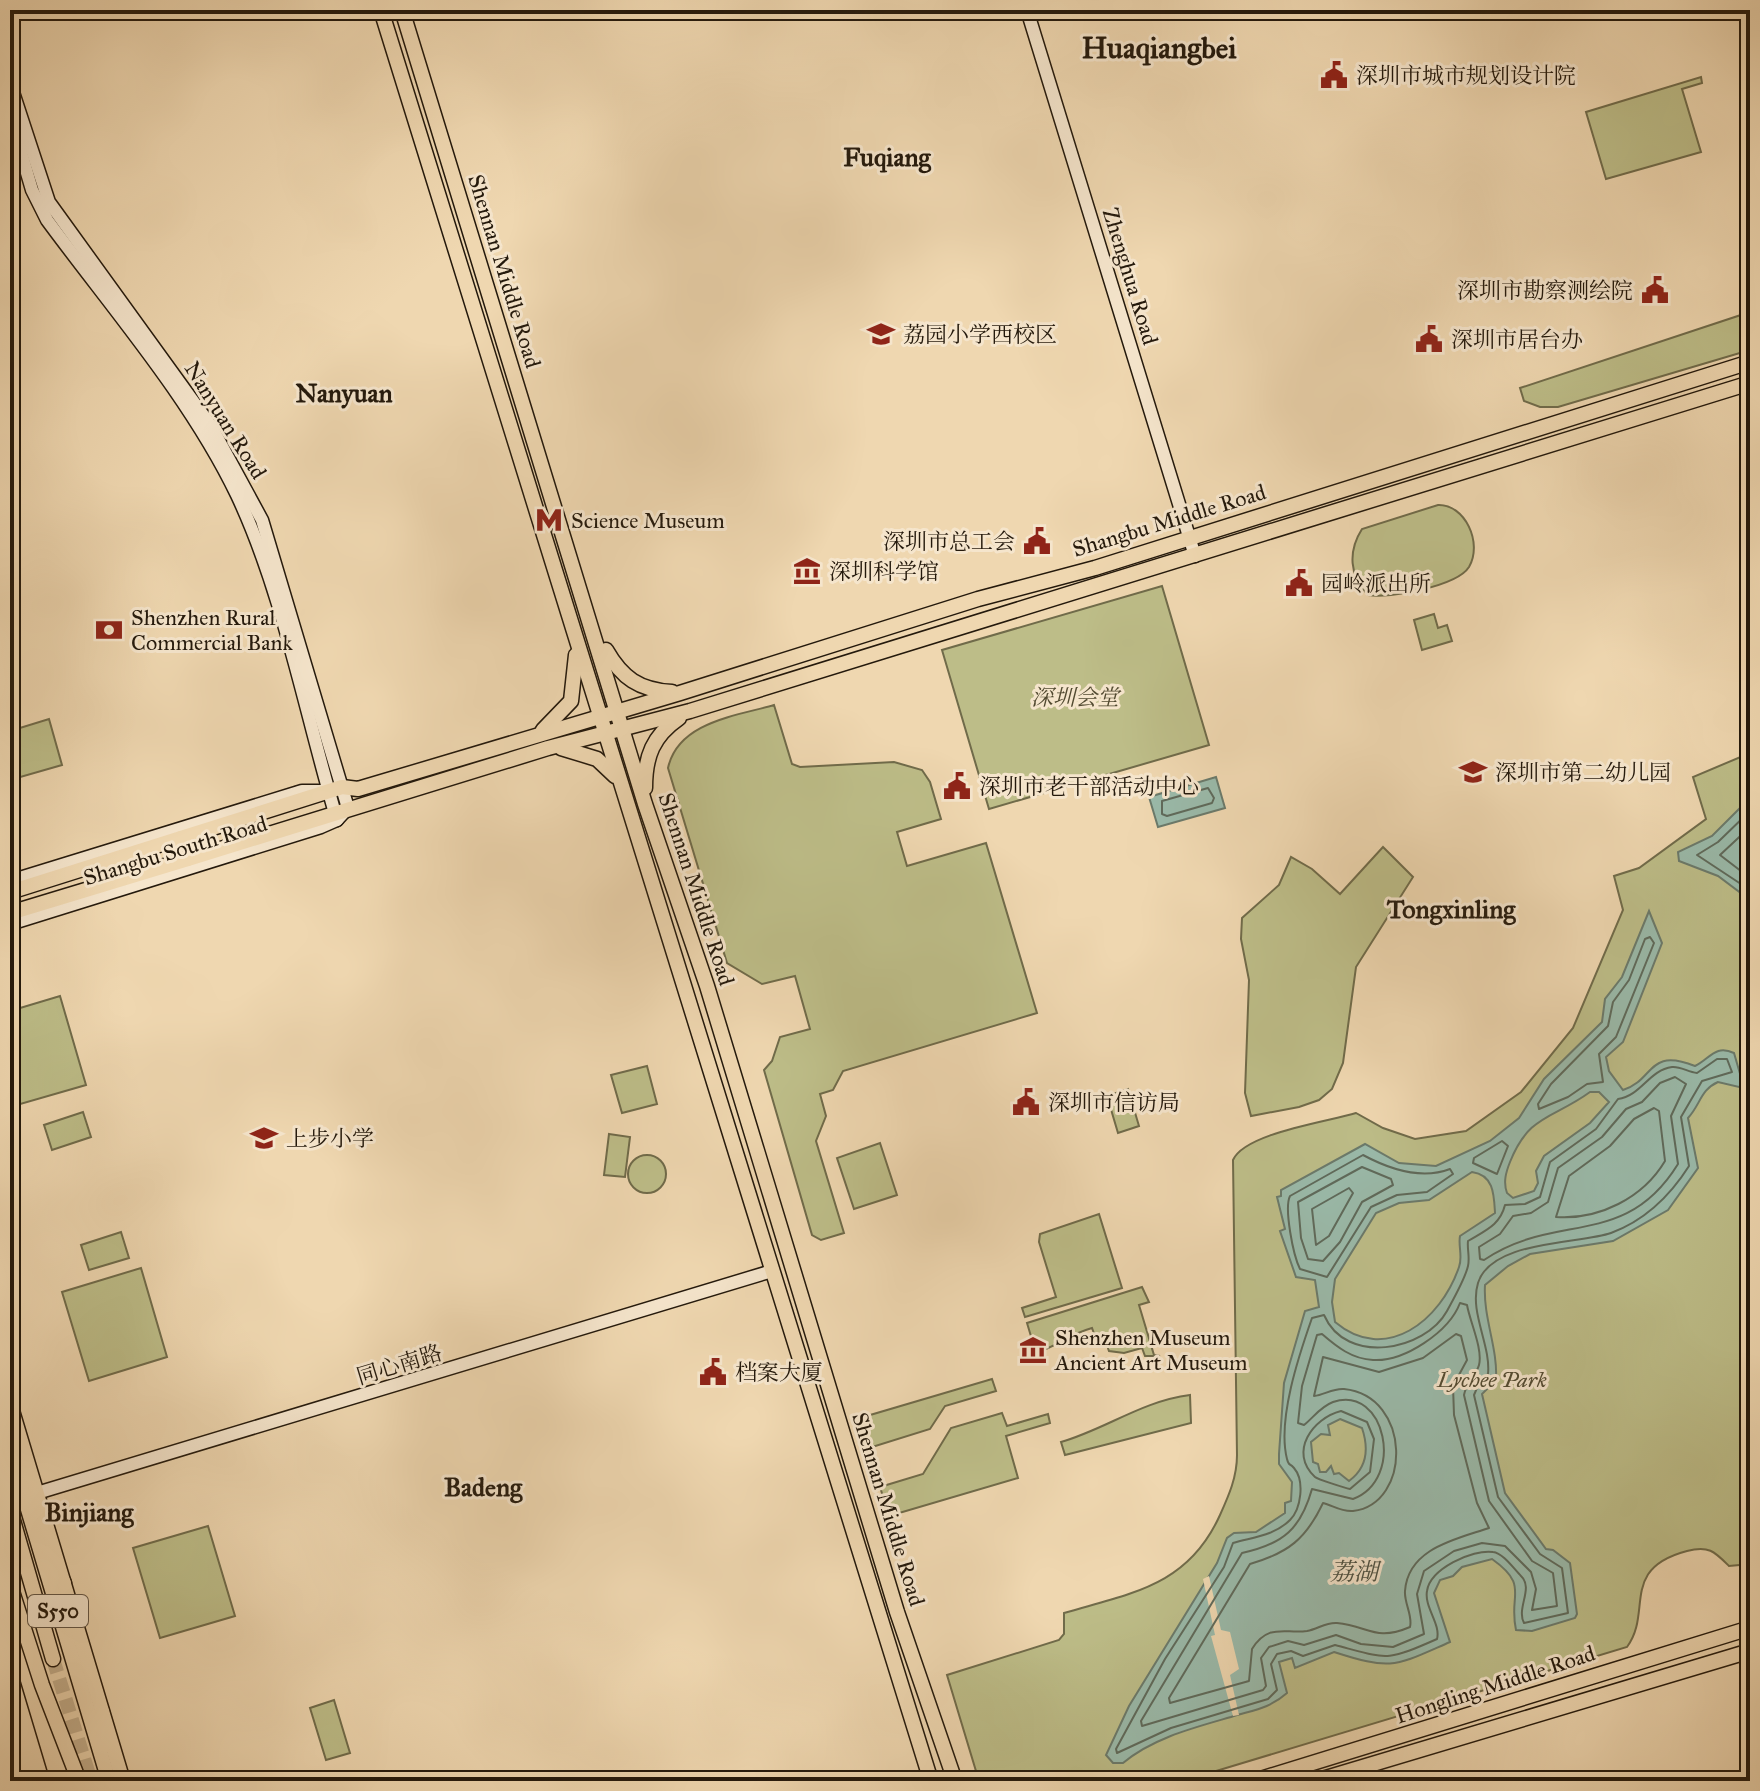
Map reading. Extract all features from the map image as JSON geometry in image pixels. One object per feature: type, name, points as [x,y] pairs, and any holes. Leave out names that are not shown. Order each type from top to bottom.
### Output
[{"type":"main road","name":"Shennan Middle Road","points":[[381,10],[931,1781]]},
{"type":"main road","name":"Shennan Middle Road","points":[[402,10],[594,629],[645,804],[709,994],[897,1612],[955,1781]]},
{"type":"main road","name":"Zhenghua Road","points":[[1027,10],[1195,556]]},
{"type":"main road","name":"Nanyuan Road","points":[[10,83],[49,202],[211,426],[262,520],[340,813]]},
{"type":"main road","name":"Nanyuan Road","points":[[10,115],[32,190],[47,220],[193,419],[236,493],[262,558],[335,789]]},
{"type":"main road","name":"Shangbu Middle Road","points":[[599,717],[1750,362]]},
{"type":"main road","name":"Shangbu Middle Road","points":[[605,733],[690,711],[1750,383]]},
{"type":"main road","points":[[594,629],[628,679],[653,690],[680,693]]},
{"type":"main road","points":[[539,734],[559,717],[571,701],[577,643]]},
{"type":"main road","points":[[645,804],[645,774],[654,741],[661,731],[690,711]]},
{"type":"main road","name":"Shangbu South Road","points":[[10,881],[302,791],[358,789],[599,717]]},
{"type":"main road","name":"Shangbu South Road","points":[[10,913],[605,733]]},
{"type":"main road","points":[[548,748],[575,750],[597,759],[613,773],[622,789]]},
{"type":"main road","name":"Shangbu South Road","points":[[10,892],[335,789]]},
{"type":"main road","name":"Shangbu South Road","points":[[10,924],[340,813]]},
{"type":"main road","name":"同心南路","points":[[37,1493],[772,1271]]},
{"type":"main road","points":[[10,1404],[123,1781]]},
{"type":"main road","name":"S550","points":[[10,1449],[108,1777]]},
{"type":"main road","points":[[10,1510],[53,1659]]},
{"type":"main road","points":[[34,1529],[64,1583]]},
{"type":"main road","points":[[10,1585],[42,1685],[79,1781]]},
{"type":"main road","name":"Hongling Middle Road","points":[[1254,1781],[1750,1628]]},
{"type":"main road","name":"Hongling Middle Road","points":[[1316,1781],[1750,1651]]},
{"type":"main road","points":[[10,1674],[42,1781]]},
{"type":"main road","points":[[10,1709],[31,1781]]},
{"type":"main road","points":[[102,1712],[108,1777]]},
{"type":"green space","points":[[1701,77],[1702,83],[1682,89],[1701,152],[1606,179],[1586,112]]},
{"type":"green space","points":[[1750,312],[1750,350],[1558,407],[1540,407],[1524,401],[1520,388]]},
{"type":"green space","points":[[1438,505],[1456,511],[1469,527],[1474,547],[1469,567],[1451,580],[1422,590],[1368,595],[1357,580],[1353,563],[1354,546],[1362,529]]},
{"type":"green space","name":"深圳会堂","points":[[1162,586],[1209,745],[989,809],[942,650]]},
{"type":"green space","points":[[1434,614],[1438,628],[1447,625],[1452,641],[1422,650],[1414,620]]},
{"type":"green space","points":[[774,705],[792,764],[800,767],[894,762],[922,770],[930,782],[941,819],[897,832],[907,866],[986,843],[1037,1013],[843,1071],[833,1090],[820,1094],[826,1116],[816,1141],[844,1233],[821,1240],[812,1235],[764,1070],[772,1061],[780,1037],[810,1029],[795,976],[762,984],[727,963],[668,768],[683,740],[696,731],[710,723]]},
{"type":"green space","points":[[49,719],[62,765],[10,780],[10,731]]},
{"type":"green space","name":"Lychee Park","points":[[1750,753],[1750,1564],[1729,1566],[1706,1549],[1687,1551],[1666,1559],[1645,1580],[1638,1620],[1627,1647],[1183,1781],[979,1781],[947,1675],[1059,1640],[1064,1634],[1064,1613],[1135,1592],[1175,1572],[1207,1539],[1220,1515],[1237,1463],[1233,1160],[1253,1143],[1270,1136],[1356,1113],[1383,1128],[1415,1139],[1466,1131],[1521,1092],[1573,1028],[1623,910],[1614,876],[1639,868],[1706,819],[1693,777]]},
{"type":"green space","points":[[1383,847],[1413,877],[1356,967],[1343,1063],[1332,1089],[1319,1100],[1299,1107],[1251,1116],[1245,1093],[1249,980],[1241,939],[1242,918],[1279,885],[1291,857],[1312,869],[1340,894]]},
{"type":"green space","points":[[60,996],[86,1085],[10,1107],[10,1011]]},
{"type":"green space","points":[[647,1066],[657,1104],[622,1113],[611,1075]]},
{"type":"green space","points":[[1128,1089],[1139,1126],[1118,1133],[1107,1096]]},
{"type":"green space","points":[[83,1112],[91,1137],[52,1150],[44,1125]]},
{"type":"green space","points":[[609,1134],[630,1137],[625,1177],[604,1175]]},
{"type":"green space","points":[[880,1143],[897,1195],[854,1209],[837,1158]]},
{"type":"green space","points":[[647,1155],[660,1161],[666,1174],[660,1187],[647,1193],[634,1187],[628,1174],[634,1161]]},
{"type":"green space","points":[[1099,1214],[1122,1288],[1025,1317],[1022,1308],[1056,1297],[1039,1242],[1040,1234]]},
{"type":"green space","points":[[121,1232],[129,1258],[89,1270],[81,1245]]},
{"type":"green space","points":[[141,1268],[167,1357],[89,1381],[62,1292]]},
{"type":"green space","points":[[1142,1287],[1149,1302],[1139,1305],[1154,1355],[1160,1356],[1145,1356],[1142,1348],[1124,1353],[1109,1351],[1104,1337],[1096,1339],[1092,1328],[1036,1353],[1027,1323]]},
{"type":"green space","points":[[992,1379],[996,1391],[945,1406],[930,1429],[869,1448],[860,1418]]},
{"type":"green space","points":[[1190,1395],[1191,1423],[1065,1455],[1061,1442],[1156,1403]]},
{"type":"green space","points":[[1002,1413],[1007,1426],[1048,1414],[1050,1423],[1006,1436],[1018,1478],[889,1516],[880,1487],[923,1474],[951,1428]]},
{"type":"green space","points":[[208,1526],[235,1616],[160,1638],[133,1548]]},
{"type":"green space","points":[[334,1700],[350,1753],[326,1760],[310,1708]]},
{"type":"water","points":[[1216,777],[1225,808],[1158,827],[1149,797]]},
{"type":"water","points":[[1750,798],[1750,900],[1718,876],[1679,861],[1678,852],[1712,836]]},
{"type":"water","name":"荔湖","points":[[1649,911],[1662,943],[1623,1042],[1606,1057],[1609,1071],[1623,1090],[1660,1063],[1668,1060],[1695,1066],[1722,1050],[1734,1053],[1743,1084],[1739,1087],[1718,1082],[1712,1085],[1688,1118],[1698,1168],[1668,1210],[1613,1241],[1530,1254],[1508,1266],[1485,1285],[1496,1380],[1482,1394],[1505,1493],[1546,1549],[1553,1550],[1570,1563],[1575,1618],[1532,1631],[1516,1630],[1515,1591],[1511,1576],[1492,1559],[1462,1567],[1453,1576],[1440,1580],[1434,1593],[1450,1642],[1394,1663],[1369,1662],[1334,1652],[1295,1668],[1292,1658],[1279,1662],[1287,1693],[1274,1703],[1174,1735],[1147,1747],[1123,1763],[1113,1763],[1106,1755],[1129,1706],[1217,1563],[1227,1538],[1234,1533],[1256,1532],[1285,1513],[1285,1503],[1291,1501],[1292,1482],[1279,1464],[1284,1383],[1305,1311],[1319,1307],[1315,1280],[1296,1277],[1280,1231],[1285,1229],[1277,1197],[1281,1196],[1281,1190],[1365,1144],[1399,1163],[1436,1166],[1490,1141],[1519,1118],[1544,1079],[1602,1022],[1605,999],[1622,977]],"holes":[[[1590,1092],[1599,1092],[1609,1102],[1590,1123],[1544,1156],[1536,1171],[1538,1183],[1534,1191],[1513,1198],[1507,1193],[1505,1181],[1517,1146],[1543,1119]],[[1472,1172],[1485,1177],[1494,1199],[1495,1213],[1460,1236],[1459,1267],[1439,1304],[1425,1319],[1392,1337],[1373,1339],[1354,1334],[1335,1322],[1332,1302],[1335,1279],[1376,1213],[1399,1203],[1429,1200]],[[1340,1419],[1362,1428],[1365,1458],[1360,1470],[1349,1481],[1339,1473],[1334,1474],[1331,1466],[1326,1472],[1320,1472],[1318,1464],[1313,1462],[1311,1442],[1321,1434],[1330,1435],[1328,1425]]]},
{"type":"pier","points":[[1209,1576],[1221,1630],[1230,1632],[1239,1669],[1230,1675],[1239,1715],[1233,1716],[1211,1636],[1215,1635],[1203,1579]]},
{"type":"tunnel","points":[[53,1659],[91,1781]]},
{"type":"place","name":"深圳市城市规划设计院","points":[[1334,75]]},
{"type":"place","name":"深圳市勘察测绘院","points":[[1655,290]]},
{"type":"place","name":"荔园小学西校区","points":[[881,334]]},
{"type":"place","name":"深圳市居台办","points":[[1429,339]]},
{"type":"place","name":"Science Museum","points":[[549,520]]},
{"type":"place","name":"深圳市总工会","points":[[1037,541]]},
{"type":"place","name":"深圳科学馆","points":[[807,571]]},
{"type":"place","name":"园岭派出所","points":[[1299,583]]},
{"type":"place","name":"Shenzhen Rural Commercial Bank","points":[[109,630]]},
{"type":"place","name":"深圳市第二幼儿园","points":[[1473,772]]},
{"type":"place","name":"深圳市老干部活动中心","points":[[957,786]]},
{"type":"place","name":"深圳市信访局","points":[[1026,1102]]},
{"type":"place","name":"上步小学","points":[[264,1138]]},
{"type":"place","name":"Shenzhen Museum Ancient Art Museum","points":[[1033,1350]]},
{"type":"place","name":"档案大厦","points":[[713,1372]]},
{"type":"district","name":"Huaqiangbei","points":[[1159,48]]},
{"type":"district","name":"Fuqiang","points":[[887,157]]},
{"type":"district","name":"Nanyuan","points":[[344,393]]},
{"type":"district","name":"Tongxinling","points":[[1451,909]]},
{"type":"district","name":"Badeng","points":[[483,1487]]},
{"type":"district","name":"Binjiang","points":[[89,1512]]}]
